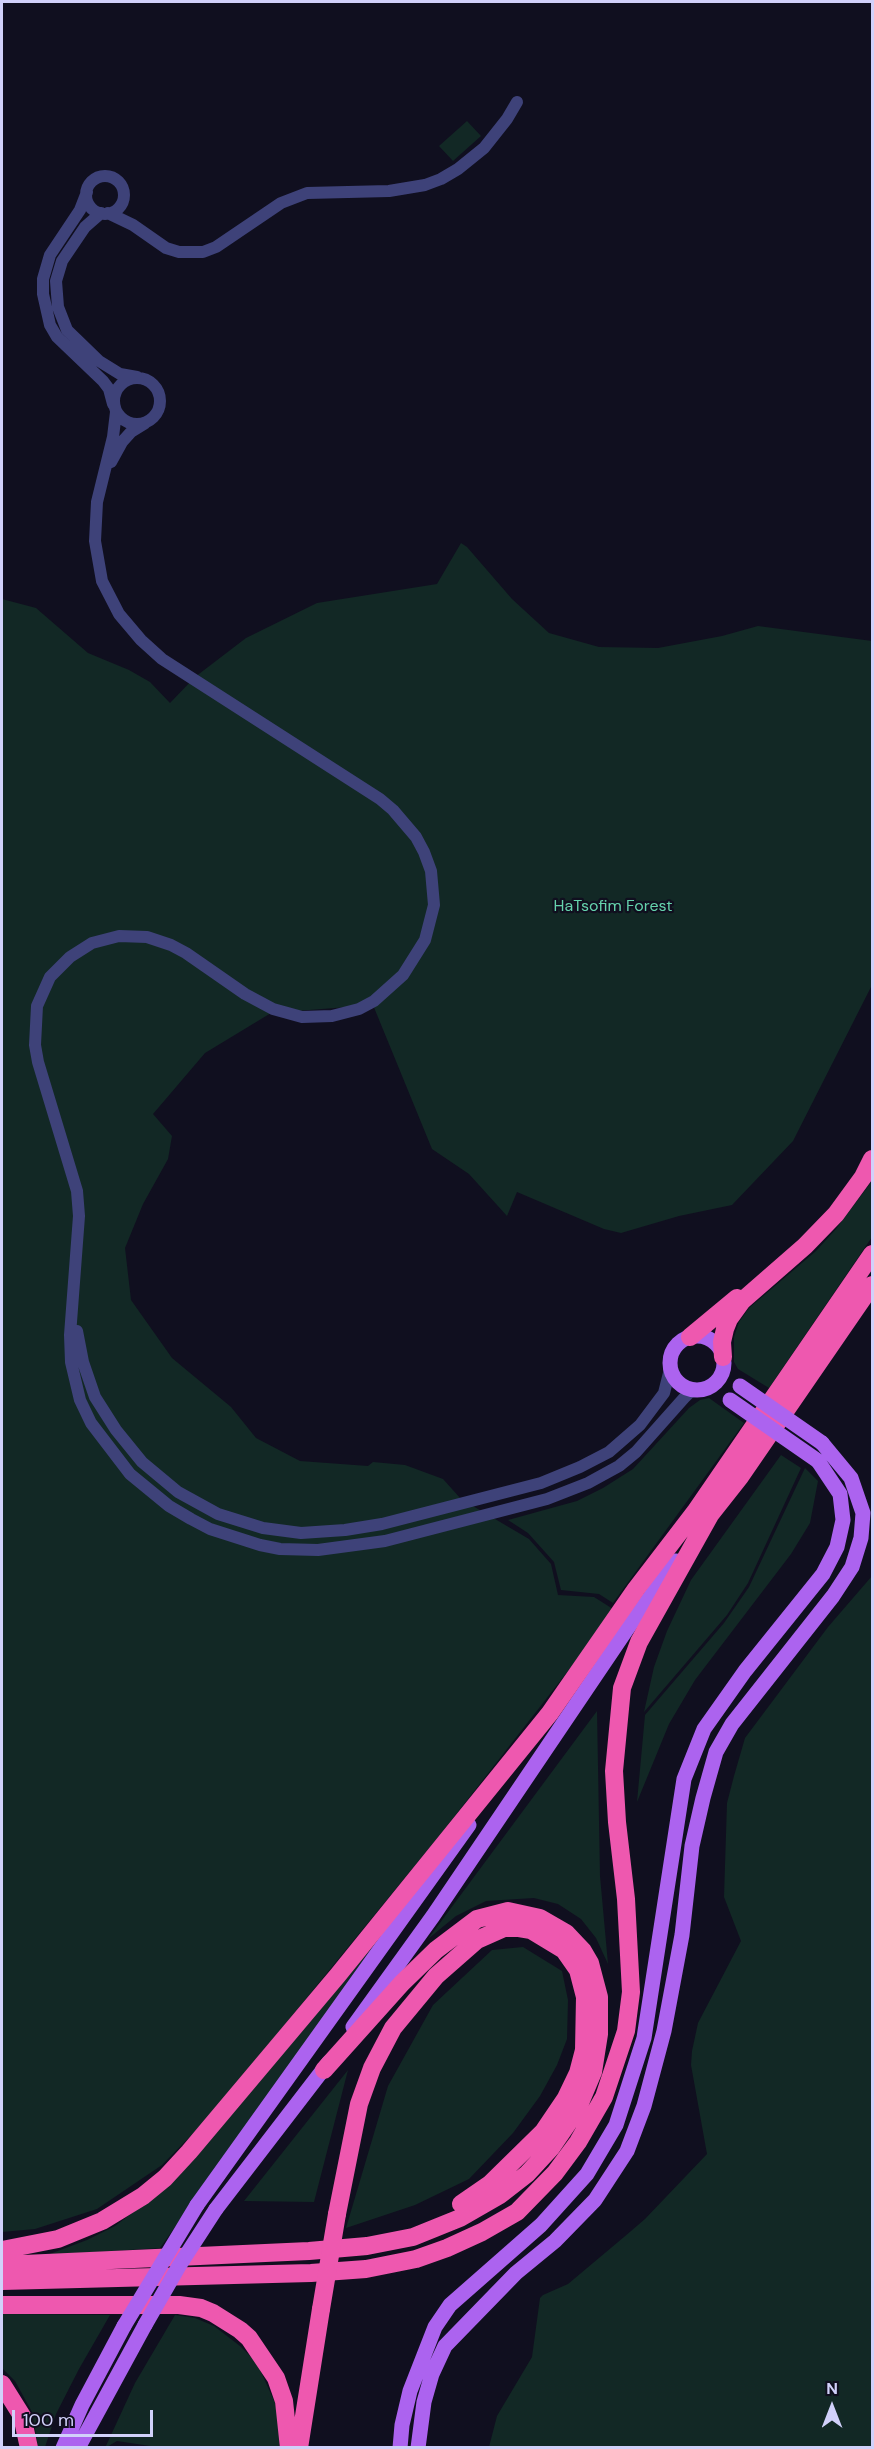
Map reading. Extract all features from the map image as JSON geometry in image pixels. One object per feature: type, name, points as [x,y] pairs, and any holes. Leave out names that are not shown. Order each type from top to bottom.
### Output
[{"type":"highway","points":[[724,1362],[722,1342],[729,1319],[754,1288],[780,1268],[836,1214],[873,1159]]},
{"type":"highway","points":[[2,2250],[58,2239],[123,2210],[165,2178],[208,2131],[338,1975],[549,1713],[636,1589],[695,1512],[873,1254]]},
{"type":"highway","points":[[690,1337],[744,1292],[780,1268]]},
{"type":"highway","points":[[2,2282],[311,2273],[376,2267],[416,2259],[482,2232],[517,2212],[555,2173],[578,2142],[604,2097],[626,2031],[631,1992],[626,1899],[614,1771],[622,1688],[639,1642],[710,1515],[740,1477],[873,1285]]},
{"type":"highway","points":[[2,2265],[367,2246],[413,2237],[437,2228],[500,2195],[527,2175],[567,2126],[586,2091],[598,2047],[599,1997],[590,1963],[579,1946],[566,1933],[540,1918],[508,1911],[477,1919],[436,1950],[402,1983],[324,2070]]},
{"type":"highway","points":[[299,2448],[337,2214],[359,2104],[372,2068],[393,2028],[436,1976],[477,1940],[504,1928],[531,1930],[564,1950],[574,1962],[582,1981],[585,2007],[584,2050],[578,2073],[566,2098],[547,2126],[490,2184],[460,2206],[339,2248]]},
{"type":"highway","points":[[2,2305],[179,2305],[201,2308],[213,2313],[249,2338],[276,2378],[284,2401],[289,2448]]},
{"type":"highway","points":[[2,2384],[22,2416],[29,2448]]},
{"type":"main road","points":[[400,2448],[402,2425],[410,2391],[435,2327],[450,2305],[541,2225],[557,2208],[587,2174],[616,2125],[644,2038],[684,1779],[704,1729],[745,1671],[823,1574],[837,1547],[843,1520],[840,1494],[818,1461],[730,1400],[704,1389],[685,1388],[673,1377],[669,1361],[676,1346],[690,1337],[707,1338],[720,1349],[724,1362],[740,1386],[822,1443],[851,1478],[863,1513],[861,1538],[852,1567],[833,1596],[732,1724],[716,1752],[692,1846],[682,1935],[664,2031],[644,2106],[627,2151],[595,2200],[555,2241],[516,2273],[445,2346],[432,2374],[424,2402],[418,2448]]},
{"type":"main road","points":[[704,1389],[718,1381],[724,1362]]},
{"type":"main road","points":[[78,2448],[179,2266],[216,2209],[324,2070],[433,1916],[627,1629],[710,1515]]},
{"type":"main road","points":[[63,2448],[82,2405],[124,2326],[197,2205],[549,1713]]},
{"type":"street","points":[[87,192],[91,207],[124,219],[156,242],[172,250],[203,252],[216,247],[281,203],[308,193],[389,190],[425,185],[458,169],[484,148],[517,102]]},
{"type":"street","points":[[143,232],[129,209],[124,191],[118,181],[102,176],[92,182],[80,210],[50,255],[43,279],[43,294],[50,325],[57,337],[103,381],[123,420],[130,423],[146,422]]},
{"type":"street","points":[[102,482],[122,442],[131,432],[156,414],[160,399],[152,383],[120,374],[99,361],[67,330],[58,307],[56,281],[62,261],[80,233],[104,213],[119,208],[124,191]]},
{"type":"street","points":[[137,377],[129,378],[117,388],[113,437],[95,521],[98,564],[109,597],[146,645],[179,671],[380,799],[393,810],[416,837],[424,852],[431,871],[434,905],[425,940],[403,975],[374,1000],[359,1009],[332,1016],[302,1017],[273,1009],[245,994],[179,949],[147,937],[119,936],[100,941],[81,949],[59,967],[42,993],[37,1006],[34,1030],[38,1062],[76,1191],[79,1215],[70,1335],[75,1381],[80,1400],[91,1423],[116,1458],[151,1492],[169,1506],[210,1529],[233,1538],[280,1549],[318,1550],[385,1541],[547,1499],[588,1483],[619,1466],[652,1436],[690,1392],[704,1389]]},
{"type":"street","points":[[74,1291],[79,1345],[95,1397],[116,1430],[142,1462],[178,1492],[218,1514],[238,1522],[282,1532],[317,1533],[382,1524],[541,1483],[580,1467],[609,1452],[640,1425],[664,1393],[670,1369]]},
{"type":"green space","points":[[467,121],[481,136],[453,161],[439,146]]},
{"type":"green space","name":"HaTsofim Forest","points":[[461,543],[512,599],[549,633],[599,647],[658,648],[722,636],[758,626],[872,641],[872,985],[793,1141],[732,1205],[679,1216],[621,1233],[604,1229],[517,1192],[507,1216],[469,1174],[432,1149],[373,1005],[271,1013],[205,1053],[153,1114],[172,1136],[168,1159],[143,1204],[125,1248],[131,1300],[172,1358],[231,1407],[256,1438],[300,1461],[368,1466],[373,1462],[405,1465],[443,1479],[461,1499],[529,1539],[551,1564],[558,1595],[594,1597],[613,1609],[589,1644],[443,1831],[210,2116],[162,2165],[97,2209],[35,2229],[2,2232],[2,599],[36,608],[88,653],[129,670],[150,682],[170,703],[195,677],[246,638],[317,603],[437,584]]},
{"type":"green space","points":[[872,1181],[872,1237],[769,1388],[738,1369],[734,1362],[734,1337],[739,1322],[749,1308],[816,1251],[836,1229]]},
{"type":"green space","points":[[709,1398],[744,1423],[613,1603],[599,1594],[561,1590],[554,1562],[528,1533],[508,1520],[577,1501],[603,1488],[633,1469],[689,1408],[700,1400]]},
{"type":"green space","points":[[781,1455],[801,1468],[748,1583],[727,1615],[644,1712],[654,1667],[667,1631],[691,1580]]},
{"type":"green space","points":[[805,1468],[818,1481],[810,1523],[791,1554],[695,1680],[669,1724],[637,1802],[645,1715],[724,1623],[749,1587]]},
{"type":"green space","points":[[872,1576],[872,2447],[489,2447],[497,2416],[532,2357],[540,2298],[568,2284],[645,2219],[707,2154],[691,2065],[692,2051],[698,2023],[741,1941],[724,1897],[727,1803],[734,1776],[745,1738],[828,1627]]},
{"type":"green space","points":[[597,1711],[600,1876],[608,1964],[596,1938],[581,1919],[558,1904],[534,1898],[486,1901],[456,1916],[428,1939]]},
{"type":"green space","points":[[435,1861],[160,2248],[47,2255],[87,2240],[115,2226],[140,2207]]},
{"type":"green space","points":[[523,1947],[562,1971],[568,2000],[567,2039],[557,2065],[540,2096],[513,2133],[469,2179],[415,2205],[346,2228],[388,2086],[433,2005],[492,1950]]},
{"type":"green space","points":[[348,2070],[314,2202],[244,2201]]},
{"type":"green space","points":[[2,2314],[110,2315],[56,2414],[45,2447],[38,2447],[32,2412],[15,2381],[2,2368]]},
{"type":"green space","points":[[175,2315],[195,2318],[214,2326],[257,2363],[275,2403],[281,2431],[279,2447],[157,2447],[117,2441],[105,2448],[135,2383]]}]
